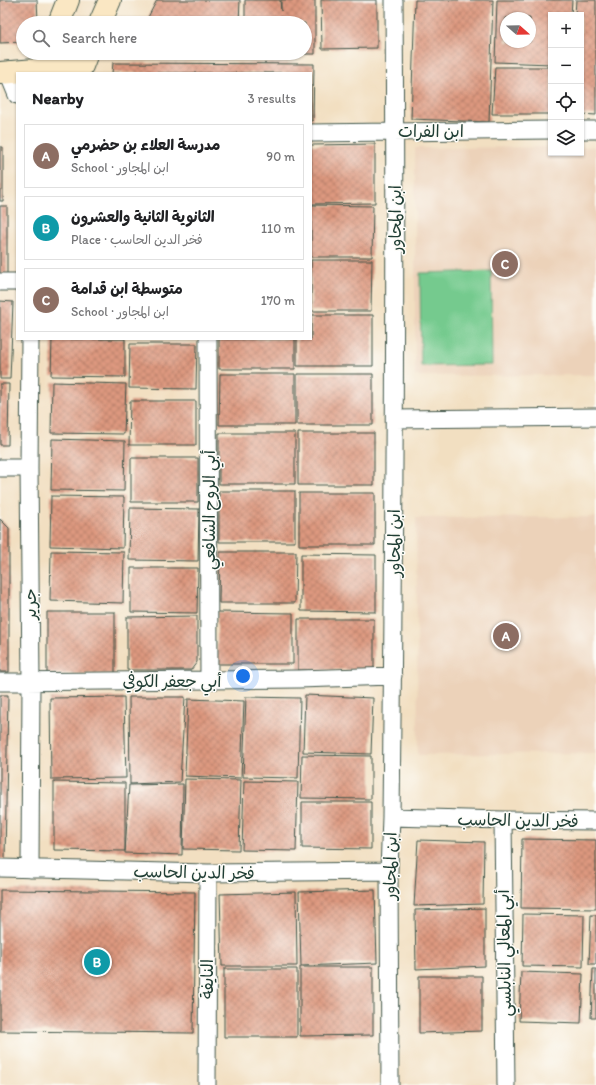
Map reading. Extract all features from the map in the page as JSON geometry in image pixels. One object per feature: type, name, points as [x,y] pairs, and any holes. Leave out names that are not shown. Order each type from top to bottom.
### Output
[{"type":"main road","points":[[62,16],[68,0]]},
{"type":"main road","points":[[103,16],[110,0]]},
{"type":"main road","points":[[4,73],[44,61],[64,60]]},
{"type":"street","name":"ابن المجاور","points":[[390,1085],[389,871],[393,676],[395,419],[394,0]]},
{"type":"street","points":[[4,73],[16,93]]},
{"type":"street","name":"ابن الفرات","points":[[312,133],[548,130]]},
{"type":"street","points":[[584,130],[596,130]]},
{"type":"street","points":[[0,282],[16,282]]},
{"type":"street","name":"جرير","points":[[30,340],[30,869]]},
{"type":"street","name":"أبي الروح الشافعي","points":[[208,340],[209,680]]},
{"type":"street","points":[[395,419],[596,417]]},
{"type":"street","points":[[0,468],[29,468]]},
{"type":"street","name":"أبي جعفر الكوفي","points":[[0,682],[299,679],[393,676]]},
{"type":"street","name":"فخر الدين الحاسب","points":[[391,817],[596,821]]},
{"type":"street","name":"أبي المعالي النابلسي","points":[[503,820],[506,1085]]},
{"type":"street","name":"فخر الدين الحاسب","points":[[0,868],[208,873],[389,871]]},
{"type":"street","name":"النايفة","points":[[207,1085],[208,873]]},
{"type":"shaded area","points":[[548,147],[548,156],[584,156],[584,147],[596,147],[596,375],[415,376],[415,148]]},
{"type":"shaded area","points":[[596,517],[596,753],[418,755],[416,518]]},
{"type":"green space","points":[[491,271],[492,365],[421,366],[420,273]]},
{"type":"building","points":[[0,0],[37,0],[38,16],[16,16],[16,42],[0,43]]},
{"type":"building","points":[[157,0],[240,0],[239,16],[149,16]]},
{"type":"building","points":[[245,0],[280,0],[281,11],[281,0],[315,0],[315,54],[312,54],[312,16],[245,16]]},
{"type":"building","points":[[321,0],[377,0],[377,48],[322,49]]},
{"type":"building","points":[[415,0],[493,0],[489,122],[411,119]]},
{"type":"building","points":[[497,0],[572,0],[571,12],[548,12],[548,64],[495,62]]},
{"type":"building","points":[[576,0],[596,0],[596,115],[584,114],[584,12],[575,12]]},
{"type":"building","points":[[113,63],[314,64],[313,121],[312,72],[112,72]]},
{"type":"building","points":[[495,67],[548,67],[548,114],[492,114]]},
{"type":"building","points":[[375,144],[375,203],[312,204],[312,145]]},
{"type":"building","points":[[0,147],[3,147],[3,201],[0,201]]},
{"type":"building","points":[[312,205],[373,206],[372,257],[312,257]]},
{"type":"building","points":[[0,206],[7,206],[7,274],[0,274]]},
{"type":"building","points":[[312,260],[372,260],[371,311],[312,311]]},
{"type":"building","points":[[0,301],[13,302],[10,379],[0,379]]},
{"type":"building","points":[[312,315],[373,315],[373,366],[297,366],[297,340],[312,340]]},
{"type":"building","points":[[52,340],[125,340],[125,377],[51,376]]},
{"type":"building","points":[[219,340],[295,340],[295,369],[219,369]]},
{"type":"building","points":[[130,344],[197,344],[196,389],[129,388]]},
{"type":"building","points":[[220,374],[295,374],[295,425],[219,425]]},
{"type":"building","points":[[297,374],[373,374],[373,425],[297,425]]},
{"type":"building","points":[[52,382],[126,384],[124,434],[51,433]]},
{"type":"building","points":[[0,384],[9,384],[8,445],[0,445]]},
{"type":"building","points":[[130,401],[196,401],[196,445],[129,445]]},
{"type":"building","points":[[219,433],[295,433],[295,484],[219,484]]},
{"type":"building","points":[[298,433],[374,433],[374,485],[298,485]]},
{"type":"building","points":[[52,439],[125,441],[124,491],[51,490]]},
{"type":"building","points":[[131,458],[198,458],[198,502],[131,502]]},
{"type":"building","points":[[219,491],[295,491],[295,542],[219,542]]},
{"type":"building","points":[[299,493],[375,493],[375,545],[299,545]]},
{"type":"building","points":[[51,496],[124,497],[123,548],[50,546]]},
{"type":"building","points":[[130,508],[199,509],[198,561],[129,560]]},
{"type":"building","points":[[0,519],[9,528],[9,672],[0,672]]},
{"type":"building","points":[[51,551],[124,552],[123,603],[50,601]]},
{"type":"building","points":[[220,552],[296,552],[295,603],[219,603]]},
{"type":"building","points":[[301,554],[376,555],[376,612],[301,611]]},
{"type":"building","points":[[131,568],[198,568],[197,613],[131,612]]},
{"type":"building","points":[[47,612],[115,612],[115,674],[47,674]]},
{"type":"building","points":[[217,612],[293,613],[293,664],[217,664]]},
{"type":"building","points":[[197,616],[197,662],[191,670],[127,670],[127,617]]},
{"type":"building","points":[[298,619],[374,619],[374,670],[298,670]]},
{"type":"building","points":[[0,695],[8,695],[5,859],[0,859]]},
{"type":"building","points":[[305,695],[373,698],[371,754],[303,752]]},
{"type":"building","points":[[124,697],[126,778],[51,779],[50,698]]},
{"type":"building","points":[[129,697],[185,697],[180,782],[130,784]]},
{"type":"building","points":[[246,697],[300,698],[298,778],[243,777]]},
{"type":"building","points":[[188,699],[244,701],[241,778],[185,776]]},
{"type":"building","points":[[302,755],[371,756],[371,799],[301,798]]},
{"type":"building","points":[[185,779],[241,780],[239,850],[183,849]]},
{"type":"building","points":[[244,781],[298,782],[296,851],[242,850]]},
{"type":"building","points":[[54,782],[125,783],[125,851],[54,850]]},
{"type":"building","points":[[183,784],[182,855],[125,853],[129,785]]},
{"type":"building","points":[[302,802],[371,802],[371,849],[302,848]]},
{"type":"building","points":[[522,839],[596,840],[596,909],[521,908]]},
{"type":"building","points":[[418,840],[484,842],[483,904],[414,906]]},
{"type":"building","points":[[0,890],[195,892],[193,1033],[0,1031]]},
{"type":"building","points":[[375,890],[377,963],[301,966],[299,892]]},
{"type":"building","points":[[296,892],[297,966],[222,966],[220,894]]},
{"type":"building","points":[[485,908],[485,966],[416,969],[415,910]]},
{"type":"building","points":[[523,914],[584,915],[583,967],[522,966]]},
{"type":"building","points":[[591,915],[596,915],[596,964],[589,964]]},
{"type":"building","points":[[300,967],[373,967],[373,1035],[300,1036]]},
{"type":"building","points":[[224,969],[297,969],[297,1037],[224,1037]]},
{"type":"building","points":[[593,969],[596,969],[596,1018],[591,1018]]},
{"type":"building","points":[[521,972],[583,974],[581,1023],[519,1021]]},
{"type":"building","points":[[419,976],[482,976],[482,1031],[419,1033]]},
{"type":"place","name":"متوسطة ابن قدامة","points":[[505,264]]},
{"type":"place","name":"مدرسة العلاء بن حضرمي","points":[[506,636]]},
{"type":"place","name":"الثانوية الثانية والعشرون","points":[[97,962]]}]
